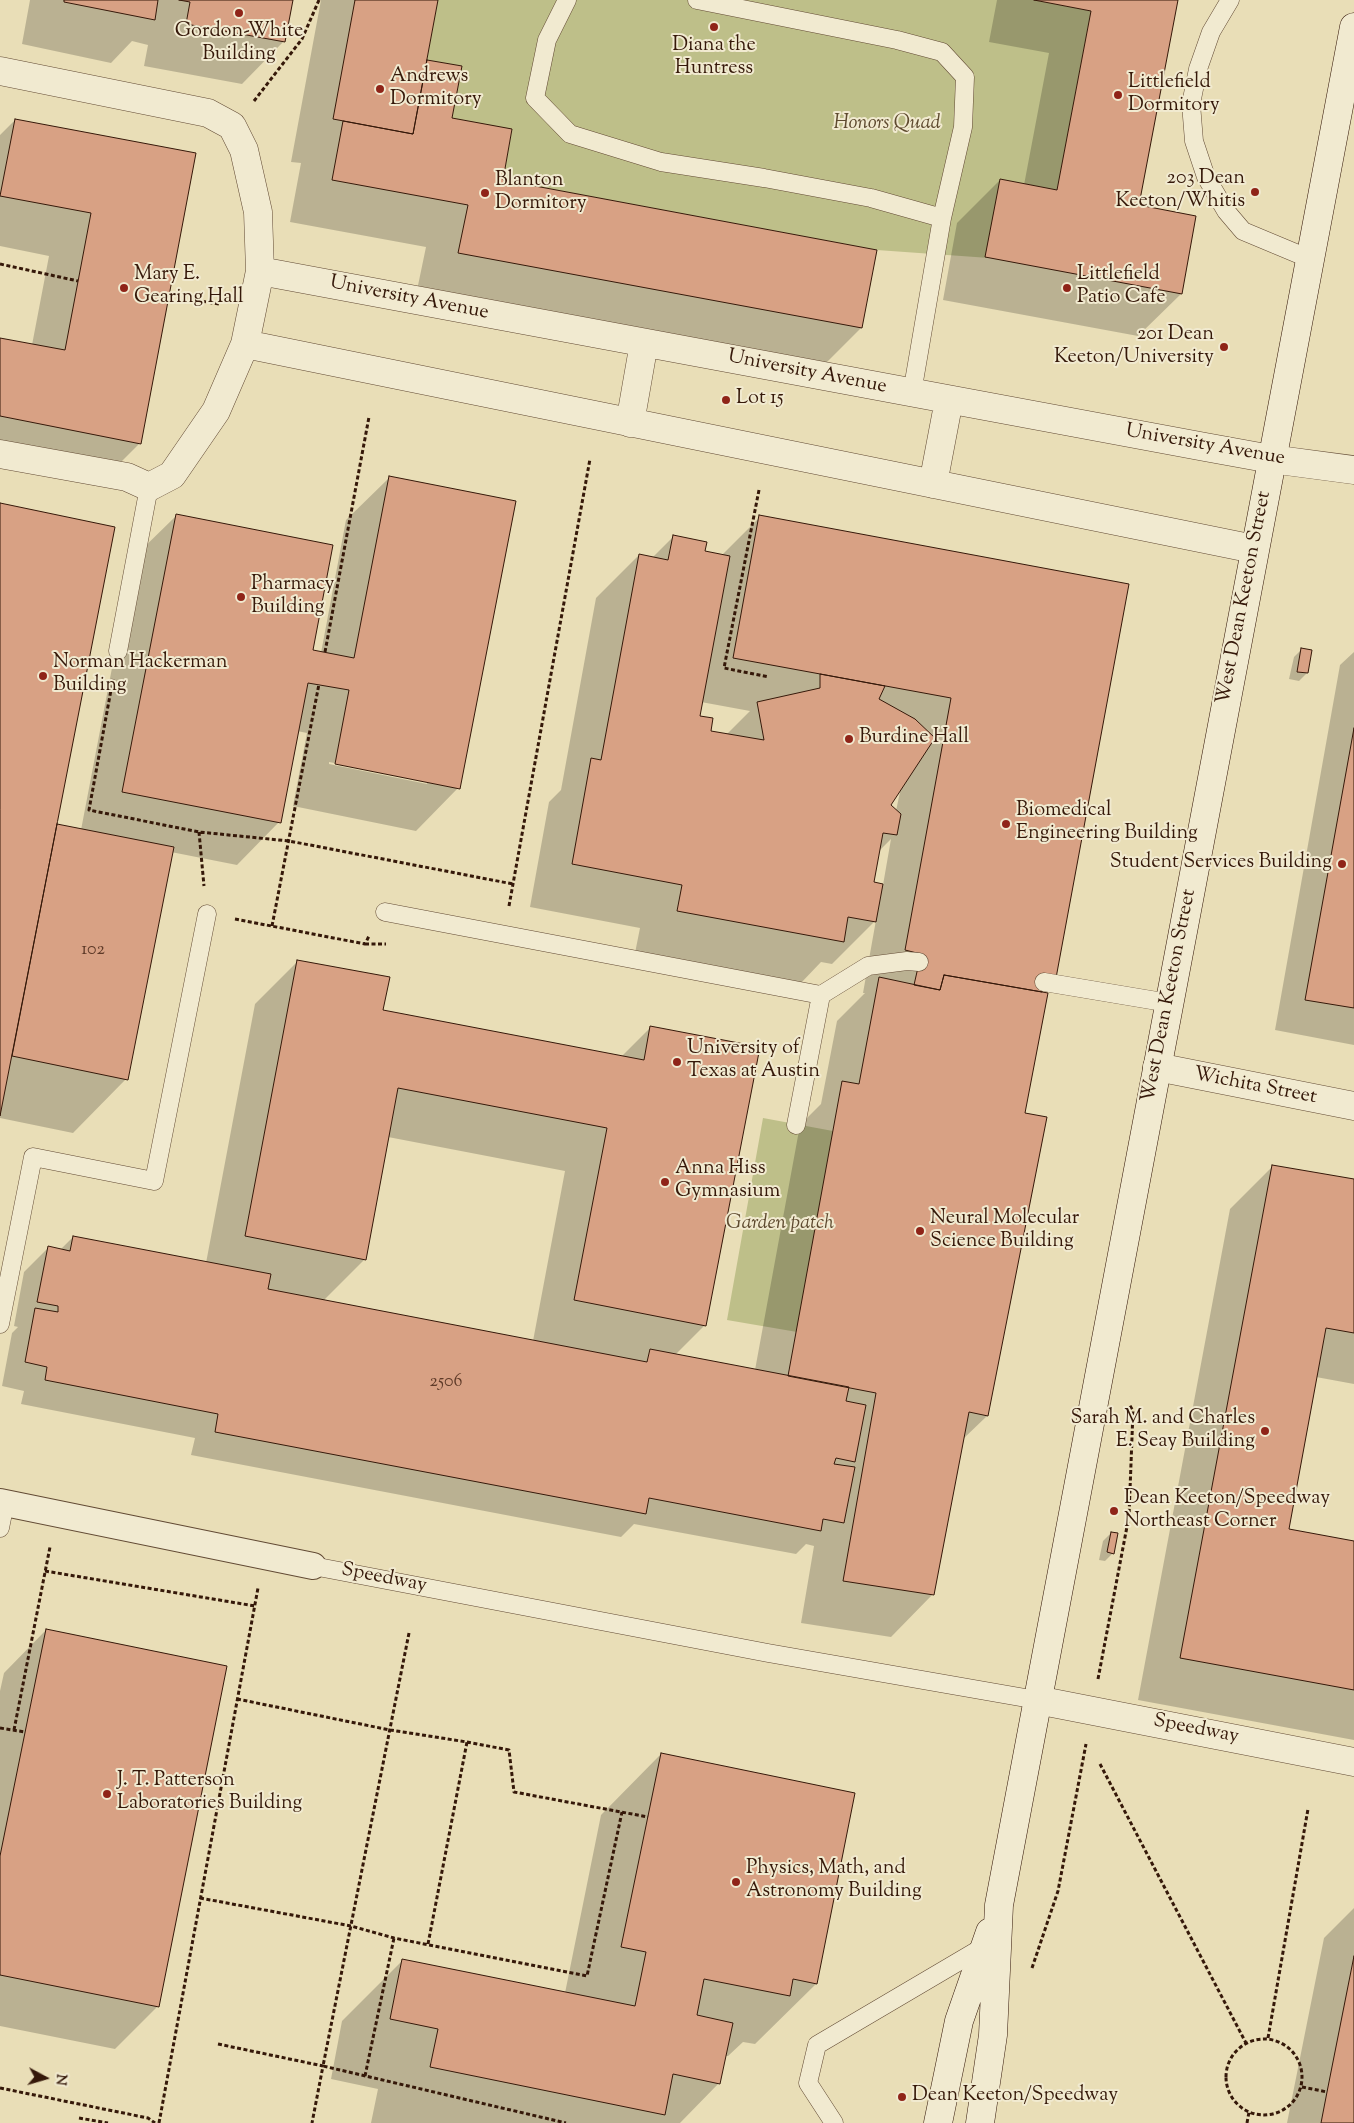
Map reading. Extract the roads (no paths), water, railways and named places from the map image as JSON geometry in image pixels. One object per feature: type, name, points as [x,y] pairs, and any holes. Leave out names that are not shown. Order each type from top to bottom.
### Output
[{"type":"street","name":"West Dean Keeton Street","points":[[999,1905],[1271,459],[1352,43]]},
{"type":"street","points":[[0,71],[208,113],[232,126],[244,150],[258,212],[260,270],[245,344],[216,411],[172,475],[149,487],[127,477],[0,454]]},
{"type":"street","name":"University Avenue","points":[[260,270],[1271,459],[1354,470]]},
{"type":"street","points":[[630,423],[644,343]]},
{"type":"street","points":[[245,344],[1254,549]]},
{"type":"street","points":[[933,484],[949,400]]},
{"type":"street","name":"Wichita Street","points":[[1157,1068],[1354,1106]]},
{"type":"street","name":"Speedway","points":[[2,1511],[56,1513],[313,1566]]},
{"type":"street","name":"Speedway","points":[[1037,1700],[1354,1762]]},
{"type":"street","points":[[938,2123],[959,2021],[999,1905]]},
{"type":"street","points":[[980,2123],[993,2035],[999,1905]]},
{"type":"lane","points":[[567,0],[547,40],[535,98],[570,134],[661,162],[764,178],[871,198],[942,218]]},
{"type":"lane","points":[[697,0],[896,40],[942,52],[966,77],[963,127],[942,218],[912,393]]},
{"type":"lane","points":[[1230,0],[1211,32],[1198,69],[1191,104],[1194,141],[1206,176],[1226,211],[1243,231],[1310,259]]},
{"type":"lane","points":[[118,651],[149,487]]},
{"type":"lane","points":[[385,912],[822,995],[868,966],[919,962]]},
{"type":"lane","points":[[0,1324],[33,1157],[154,1181],[207,914]]},
{"type":"lane","points":[[1044,982],[1169,1003]]},
{"type":"lane","points":[[796,1125],[822,995]]},
{"type":"lane","name":"Speedway","points":[[313,1566],[768,1653],[1037,1700]]},
{"type":"lane","points":[[834,2123],[808,2083],[817,2045],[985,1946]]},
{"type":"place","name":"Gordon-White Building","points":[[239,13]]},
{"type":"place","name":"Diana the Huntress","points":[[714,27]]},
{"type":"place","name":"Andrews Dormitory","points":[[380,89]]},
{"type":"place","name":"Littlefield Dormitory","points":[[1118,95]]},
{"type":"place","name":"203 Dean Keeton/Whitis","points":[[1255,192]]},
{"type":"place","name":"Blanton Dormitory","points":[[485,193]]},
{"type":"place","name":"Mary E. Gearing Hall","points":[[124,288]]},
{"type":"place","name":"Littlefield Patio Cafe","points":[[1067,288]]},
{"type":"place","name":"201 Dean Keeton/University","points":[[1224,347]]},
{"type":"place","name":"Lot 15","points":[[726,400]]},
{"type":"place","name":"Pharmacy Building","points":[[241,597]]},
{"type":"place","name":"Norman Hackerman Building","points":[[43,676]]},
{"type":"place","name":"Burdine Hall","points":[[849,739]]},
{"type":"place","name":"Biomedical Engineering Building","points":[[1006,824]]},
{"type":"place","name":"Student Services Building","points":[[1342,864]]},
{"type":"place","name":"University of Texas at Austin","points":[[677,1062]]},
{"type":"place","name":"Anna Hiss Gymnasium","points":[[665,1182]]},
{"type":"place","name":"Neural Molecular Science Building","points":[[920,1231]]},
{"type":"place","name":"Sarah M. and Charles E. Seay Building","points":[[1265,1431]]},
{"type":"place","name":"Dean Keeton/Speedway Northeast Corner","points":[[1114,1511]]},
{"type":"place","name":"J. T. Patterson Laboratories Building","points":[[107,1794]]},
{"type":"place","name":"Physics, Math, and Astronomy Building","points":[[736,1882]]},
{"type":"place","name":"Dean Keeton/Speedway","points":[[902,2097]]},
{"type":"park label","name":"Honors Quad","points":[[887,125]]},
{"type":"park label","name":"Garden patch","points":[[780,1225]]}]
